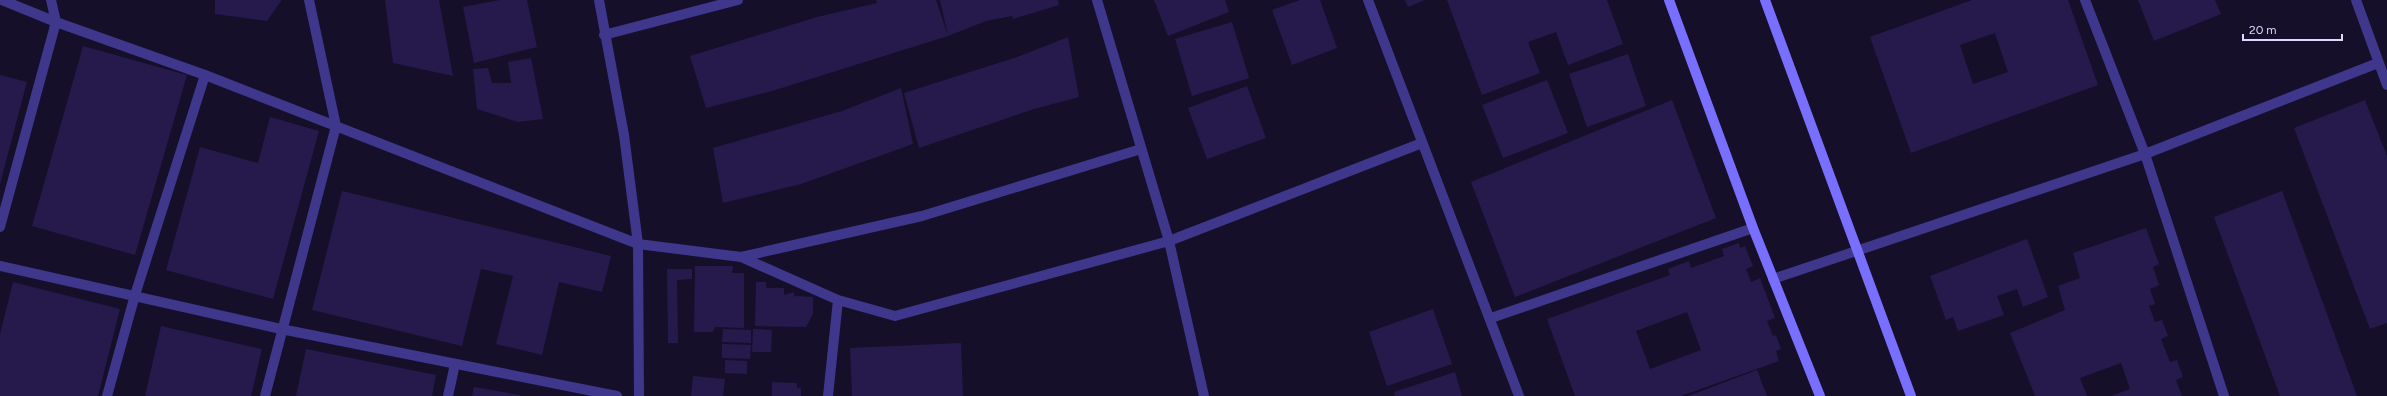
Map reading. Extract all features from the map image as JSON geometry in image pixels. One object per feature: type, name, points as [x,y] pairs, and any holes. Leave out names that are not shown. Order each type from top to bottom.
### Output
[{"type":"main road","points":[[1669,0],[1753,228],[1820,396]]},
{"type":"main road","points":[[1765,0],[1912,396]]},
{"type":"street","points":[[2,0],[56,22],[205,75],[638,244],[741,258],[838,300],[895,316],[1169,241],[1422,143]]},
{"type":"street","points":[[0,227],[56,22],[51,0]]},
{"type":"street","points":[[265,396],[281,329],[336,126],[309,0]]},
{"type":"street","points":[[599,0],[604,35],[624,135],[638,244],[639,396]]},
{"type":"street","points":[[604,35],[738,0]]},
{"type":"street","points":[[1097,0],[1169,241],[1204,396]]},
{"type":"street","points":[[1368,0],[1422,143],[1491,318],[1519,396]]},
{"type":"street","points":[[2085,0],[2144,154],[2224,396]]},
{"type":"street","points":[[2356,0],[2387,85]]},
{"type":"street","points":[[1773,279],[2144,154],[2378,63]]},
{"type":"street","points":[[107,396],[135,295],[205,75]]},
{"type":"street","points":[[741,258],[922,216],[1141,149]]},
{"type":"street","points":[[1491,318],[1753,228]]},
{"type":"street","points":[[0,266],[135,295],[281,329],[617,396]]},
{"type":"street","points":[[828,396],[838,300]]},
{"type":"street","points":[[448,396],[455,364]]},
{"type":"building","points":[[215,0],[281,1],[267,21],[215,14]]},
{"type":"building","points":[[385,0],[439,0],[453,76],[393,63]]},
{"type":"building","points":[[500,0],[527,0],[537,47],[474,63],[463,7]]},
{"type":"building","points":[[876,0],[936,0],[948,36],[772,91],[706,108],[690,56],[817,17],[877,3]]},
{"type":"building","points":[[940,0],[1058,0],[1059,5],[1013,19],[1012,16],[986,21],[948,36]]},
{"type":"building","points":[[1154,0],[1225,0],[1229,12],[1168,36]]},
{"type":"building","points":[[1300,0],[1320,0],[1337,48],[1292,65],[1272,10]]},
{"type":"building","points":[[1405,0],[1425,0],[1408,7]]},
{"type":"building","points":[[1447,0],[1607,0],[1623,44],[1568,65],[1556,32],[1528,42],[1540,73],[1482,95]]},
{"type":"building","points":[[1972,0],[2068,0],[2098,85],[1911,153],[1870,37]],"holes":[[[1995,33],[2008,72],[1973,84],[1960,45]]]},
{"type":"building","points":[[2138,0],[2215,0],[2221,14],[2154,41]]},
{"type":"building","points":[[1232,22],[1249,78],[1192,96],[1175,39]]},
{"type":"building","points":[[1068,37],[1079,97],[1034,109],[919,148],[904,93],[1020,56]]},
{"type":"building","points":[[83,46],[187,75],[135,255],[32,226]]},
{"type":"building","points":[[1628,54],[1646,106],[1587,127],[1569,74]]},
{"type":"building","points":[[531,58],[543,119],[518,122],[477,109],[473,69],[488,68],[492,83],[511,83],[508,62]]},
{"type":"building","points":[[0,75],[27,82],[0,184]]},
{"type":"building","points":[[1547,80],[1568,133],[1503,158],[1482,105]]},
{"type":"building","points":[[1247,86],[1266,138],[1207,159],[1188,108]]},
{"type":"building","points":[[901,88],[913,144],[801,184],[723,203],[713,148],[842,111]]},
{"type":"building","points":[[1672,100],[1716,218],[1515,297],[1471,182]]},
{"type":"building","points":[[2365,100],[2387,156],[2387,323],[2370,329],[2294,128]]},
{"type":"building","points":[[270,117],[319,131],[273,299],[166,270],[200,147],[258,163]]},
{"type":"building","points":[[342,191],[611,256],[602,292],[559,282],[542,355],[496,344],[513,276],[481,269],[462,346],[312,310]]},
{"type":"building","points":[[2282,191],[2357,396],[2280,396],[2214,217]]},
{"type":"building","points":[[2146,228],[2159,264],[2153,267],[2159,285],[2150,289],[2155,304],[2149,306],[2155,322],[2162,320],[2168,336],[2161,339],[2170,362],[2177,360],[2183,377],[2176,380],[2182,396],[2111,396],[2130,389],[2121,363],[2080,378],[2087,396],[2035,396],[2010,333],[2065,310],[2058,286],[2080,278],[2073,253]]},
{"type":"building","points":[[2027,239],[2048,297],[2023,307],[2017,289],[1997,296],[2004,315],[1958,331],[1953,317],[1946,320],[1930,276]]},
{"type":"building","points":[[1739,243],[1740,248],[1745,246],[1753,266],[1746,269],[1751,282],[1760,278],[1775,318],[1767,321],[1773,336],[1776,335],[1781,349],[1776,351],[1779,361],[1681,396],[1575,396],[1547,319],[1670,275],[1668,269],[1689,261],[1691,268],[1724,256],[1722,249]],"holes":[[[1687,312],[1701,350],[1650,369],[1636,331]]]},
{"type":"building","points":[[695,266],[733,266],[732,273],[744,273],[744,328],[715,327],[713,332],[694,332]]},
{"type":"building","points":[[667,269],[692,269],[692,279],[677,280],[678,343],[668,343]]},
{"type":"building","points":[[13,282],[120,309],[98,396],[0,396],[0,334]]},
{"type":"building","points":[[756,282],[766,282],[766,288],[784,288],[784,295],[794,292],[794,296],[813,297],[813,314],[806,327],[755,326]]},
{"type":"building","points":[[1433,309],[1452,364],[1387,386],[1369,332]]},
{"type":"building","points":[[161,326],[262,349],[251,396],[145,396]]},
{"type":"building","points":[[723,329],[751,330],[751,343],[722,342]]},
{"type":"building","points":[[753,329],[772,330],[771,352],[752,352]]},
{"type":"building","points":[[961,343],[963,396],[852,396],[850,348]]},
{"type":"building","points":[[722,344],[751,345],[750,359],[722,358]]},
{"type":"building","points":[[306,349],[436,375],[432,396],[296,396]]},
{"type":"building","points":[[725,360],[747,361],[747,374],[725,373]]},
{"type":"building","points":[[1757,370],[1767,396],[1688,396]]},
{"type":"building","points":[[1455,372],[1462,396],[1395,396],[1394,392]]},
{"type":"building","points":[[693,376],[725,379],[723,396],[691,396]]},
{"type":"building","points":[[772,382],[797,383],[797,388],[801,388],[801,396],[772,396]]},
{"type":"building","points":[[474,387],[520,395],[520,396],[472,396]]}]
